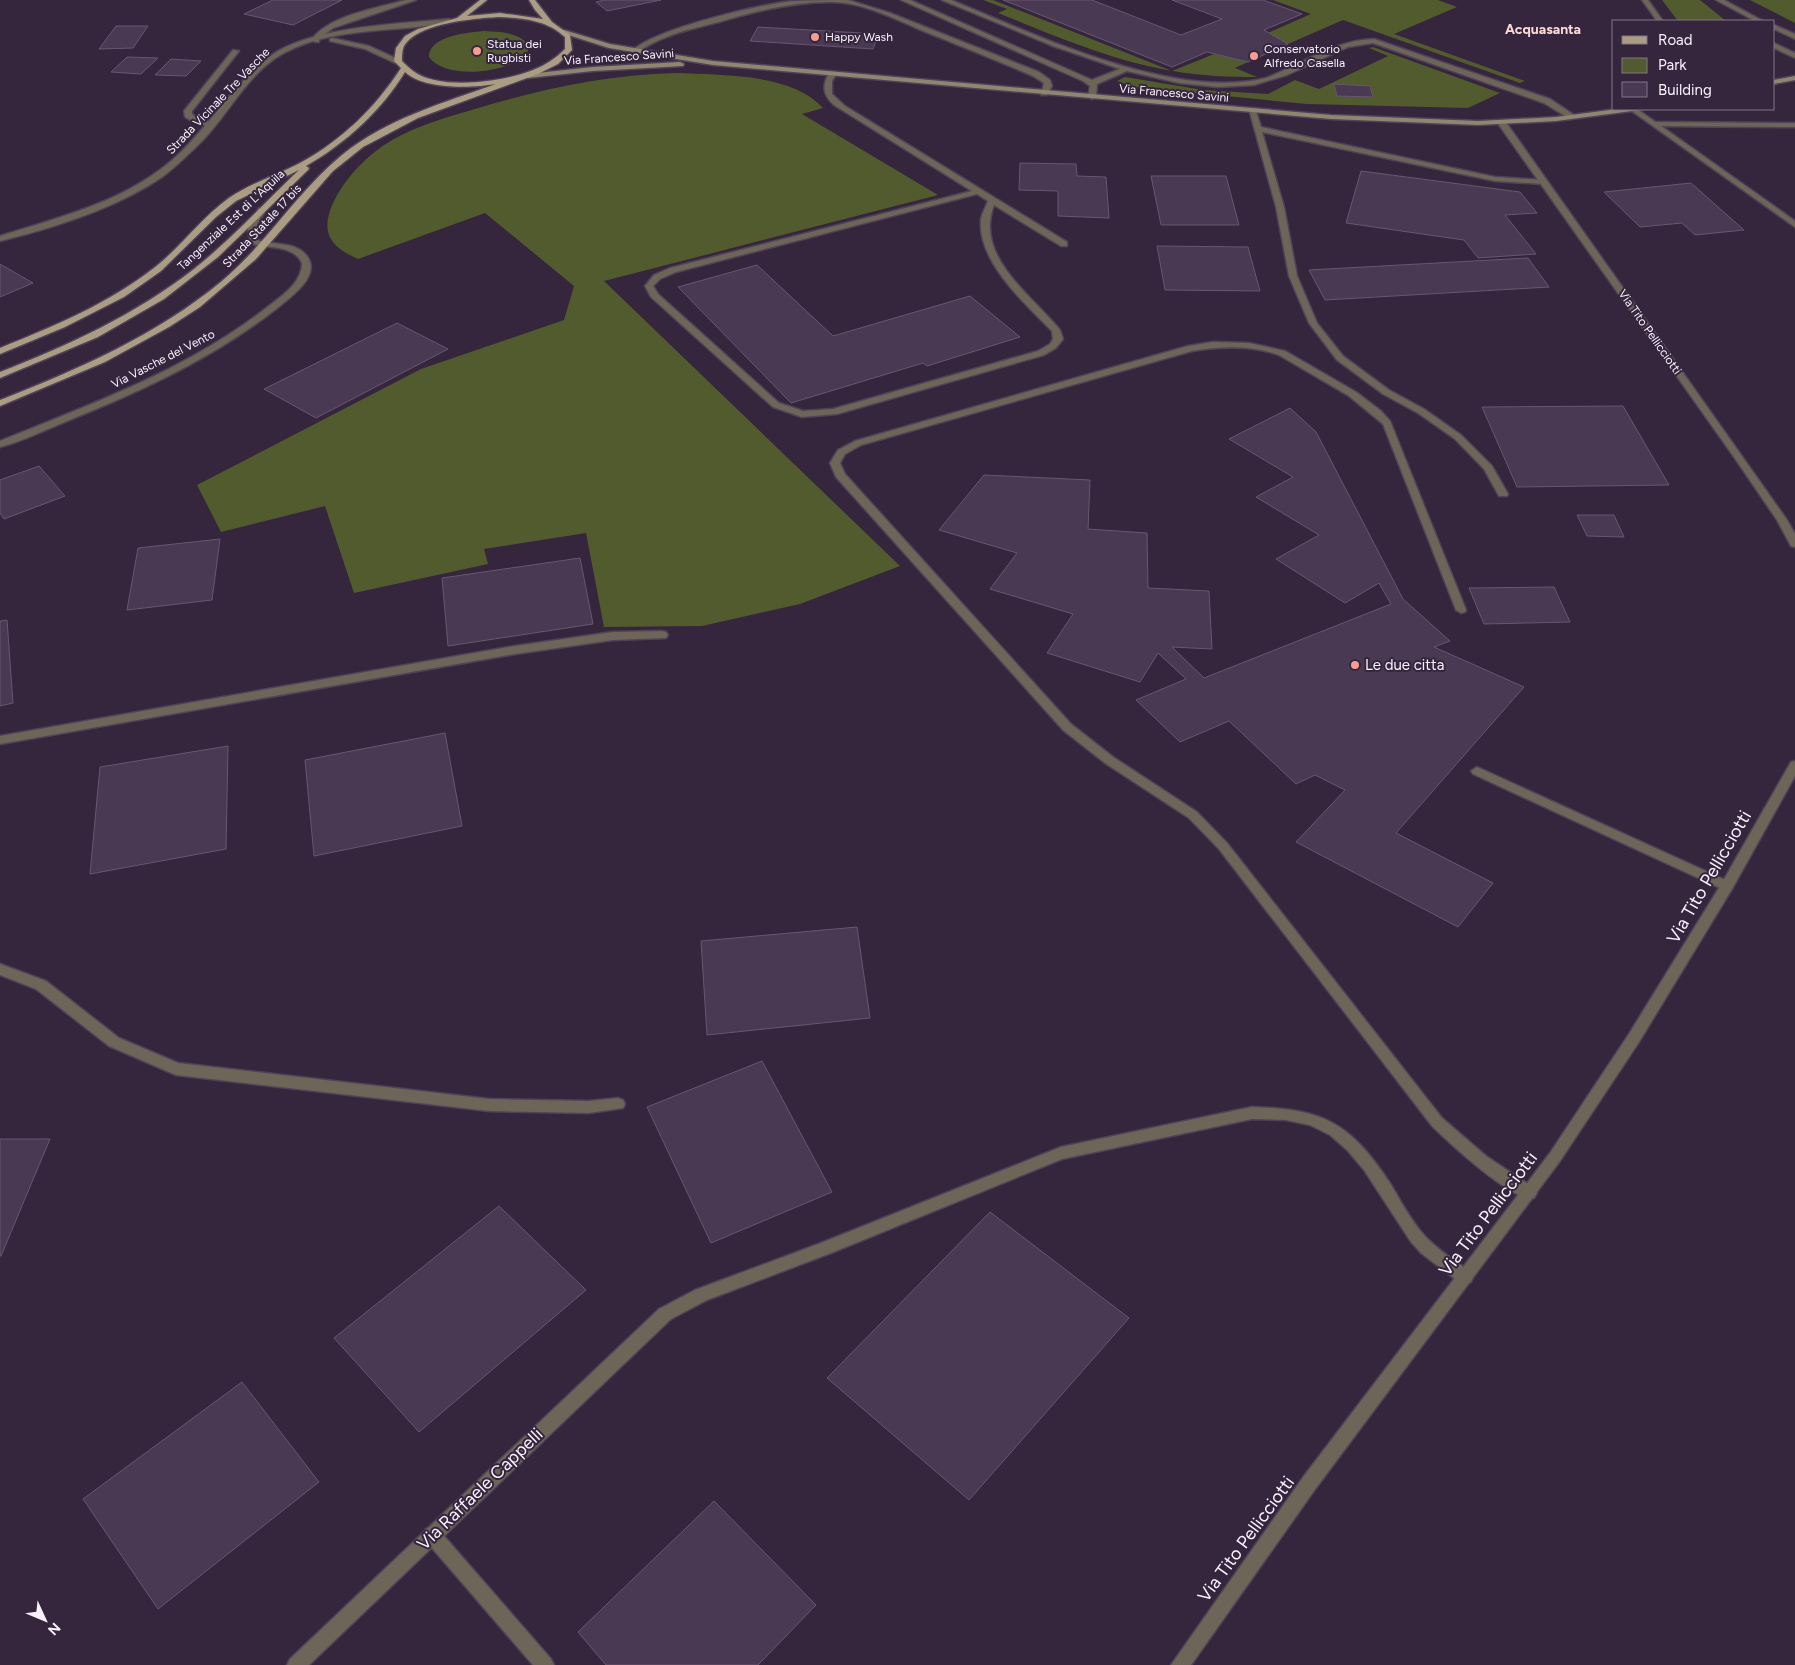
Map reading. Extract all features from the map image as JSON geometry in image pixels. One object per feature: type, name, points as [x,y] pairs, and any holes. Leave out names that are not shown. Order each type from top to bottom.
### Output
[{"type":"main road","points":[[458,19],[484,0]]},
{"type":"main road","points":[[401,64],[417,76],[448,83],[487,84],[513,80],[547,69],[566,55],[571,45],[564,32],[540,13],[532,0]]},
{"type":"main road","points":[[458,19],[510,16],[553,24]]},
{"type":"main road","name":"Strada Statale 17 bis","points":[[0,351],[70,322],[127,290],[175,254],[232,200],[316,157],[378,105],[392,88],[401,64],[398,51],[405,41],[428,28],[458,19]]},
{"type":"main road","name":"Strada Statale 17 bis","points":[[0,404],[93,365],[178,319],[220,288],[266,244],[334,166],[360,145],[416,117],[513,80]]},
{"type":"main road","name":"Tangenziale Est di L'Aquila","points":[[0,375],[94,336],[157,300],[206,263],[316,157]]},
{"type":"street","points":[[317,41],[315,39],[318,34],[335,25],[413,0]]},
{"type":"street","points":[[904,0],[1092,83],[1095,88],[1092,97]]},
{"type":"street","points":[[945,0],[1046,40],[1128,68],[1185,81],[1221,85],[1249,84],[1272,79],[1354,42],[1367,40],[1384,44],[1547,101],[1573,117]]},
{"type":"street","points":[[1645,0],[1659,20]]},
{"type":"street","points":[[1719,0],[1742,20]]},
{"type":"street","points":[[1719,0],[1758,20]]},
{"type":"street","points":[[636,51],[662,35],[735,15],[797,2],[842,1],[888,14],[1036,74],[1047,82],[1048,86],[1044,92]]},
{"type":"street","name":"Strada Vicinale Tre Vasche","points":[[0,239],[130,192],[170,166],[274,57],[283,51],[317,41],[380,28],[449,21]]},
{"type":"street","points":[[1775,26],[1795,35]]},
{"type":"street","name":"Via Francesco Savini","points":[[564,32],[595,42],[636,51],[713,62],[1252,111],[1422,123],[1502,123],[1626,110]]},
{"type":"street","name":"Strada Vicinale Tre Vasche","points":[[317,41],[360,44],[401,64]]},
{"type":"street","points":[[1775,45],[1795,56]]},
{"type":"street","points":[[213,123],[194,120],[188,114],[188,111],[235,51]]},
{"type":"street","name":"Via Francesco Savini","points":[[528,76],[601,68],[713,62]]},
{"type":"street","points":[[1092,83],[1128,68]]},
{"type":"street","points":[[833,73],[825,88],[833,100],[882,135],[1064,244]]},
{"type":"street","points":[[1775,82],[1795,78]]},
{"type":"street","points":[[1634,110],[1795,225]]},
{"type":"street","points":[[1252,111],[1280,207],[1293,276],[1313,323],[1340,358],[1386,392],[1421,410],[1458,438],[1488,468],[1503,494]]},
{"type":"street","name":"Via Tito Pellicciotti","points":[[1502,123],[1738,456],[1782,520],[1795,544]]},
{"type":"street","points":[[1655,124],[1795,125]]},
{"type":"street","points":[[1258,129],[1495,179],[1544,182]]},
{"type":"street","points":[[978,192],[674,270],[657,277],[649,286],[654,295],[776,405],[802,414],[834,412],[1041,353],[1056,343],[1058,335],[1056,330],[1002,272],[992,252],[986,223],[987,212],[992,201]]},
{"type":"street","points":[[262,210],[253,224],[251,233],[253,241],[266,244]]},
{"type":"street","name":"Via Vasche del Vento","points":[[0,444],[148,383],[202,356],[243,330],[284,298],[298,283],[306,270],[306,262],[298,253],[266,244]]},
{"type":"street","points":[[1461,610],[1387,423],[1379,413],[1365,402],[1282,353],[1266,348],[1213,346],[1191,348],[858,443],[841,452],[834,463],[840,475],[1067,727],[1109,760],[1192,815],[1223,846],[1437,1122],[1464,1149],[1501,1176],[1529,1192]]},
{"type":"street","points":[[0,740],[515,650],[614,636],[662,635]]},
{"type":"street","name":"Via Tito Pellicciotti","points":[[1180,1665],[1304,1490],[1529,1192],[1634,1038],[1727,886],[1795,765]]},
{"type":"street","points":[[1477,771],[1727,886]]},
{"type":"street","points":[[0,969],[41,985],[114,1042],[176,1069],[489,1105],[589,1107],[618,1104]]},
{"type":"street","name":"Via Raffaele Cappelli","points":[[296,1665],[665,1314],[701,1295],[826,1248],[1061,1153],[1243,1115],[1270,1112],[1286,1113],[1314,1120],[1351,1142],[1362,1154],[1416,1237],[1426,1248],[1465,1277]]},
{"type":"street","points":[[432,1535],[545,1665]]},
{"type":"green space","points":[[983,0],[993,0],[1171,71],[1128,61],[1062,39],[998,13],[1007,9]]},
{"type":"green space","points":[[1273,0],[1438,0],[1457,7],[1394,34],[1525,81],[1520,83],[1343,20],[1288,44],[1268,33],[1311,14]]},
{"type":"green space","points":[[1662,0],[1700,0],[1725,20],[1677,20]]},
{"type":"green space","points":[[1750,0],[1795,0],[1795,23]]},
{"type":"green space","points":[[485,31],[508,33],[519,37],[528,44],[528,51],[520,59],[509,65],[479,71],[449,69],[437,65],[429,57],[435,44],[442,40],[460,34]]},
{"type":"green space","points":[[1373,47],[1500,93],[1468,108],[1307,104],[1133,87],[1117,81],[1125,77],[1203,90],[1268,94],[1295,80],[1319,89],[1388,56],[1369,48]],"holes":[[[1334,85],[1370,86],[1373,97],[1337,96]]]},
{"type":"green space","points":[[1214,54],[1248,62],[1235,68],[1257,77],[1215,76],[1172,71]]},
{"type":"green space","points":[[675,73],[754,78],[793,88],[810,97],[823,108],[802,114],[938,195],[604,281],[900,566],[800,604],[702,626],[604,627],[586,533],[484,549],[488,564],[354,593],[325,506],[221,532],[197,485],[421,369],[564,320],[574,286],[485,213],[358,259],[343,251],[332,241],[329,235],[327,228],[328,220],[340,190],[356,170],[374,152],[394,139],[444,118],[574,84],[649,74]]},
{"type":"building","points":[[273,0],[342,0],[293,25],[244,14]]},
{"type":"building","points":[[605,0],[661,0],[607,11],[596,2]]},
{"type":"building","points":[[1003,0],[1092,0],[1181,35],[1222,19],[1172,0],[1263,0],[1302,14],[1264,30],[1288,44],[1248,62],[1207,52],[1172,67]]},
{"type":"building","points":[[116,26],[148,26],[133,48],[99,49]]},
{"type":"building","name":"Happy Wash","points":[[758,27],[879,34],[873,49],[750,41]]},
{"type":"building","points":[[127,57],[158,58],[141,74],[111,72]]},
{"type":"building","points":[[171,59],[201,61],[186,76],[155,75]]},
{"type":"building","points":[[1334,84],[1370,86],[1373,97],[1337,96]]},
{"type":"building","points":[[1020,163],[1076,164],[1077,176],[1106,177],[1109,218],[1058,216],[1058,191],[1019,190]]},
{"type":"building","points":[[1361,171],[1520,192],[1537,213],[1505,215],[1536,254],[1478,258],[1464,240],[1346,223]]},
{"type":"building","points":[[1151,176],[1226,176],[1239,225],[1161,225]]},
{"type":"building","points":[[1691,183],[1744,230],[1695,235],[1682,223],[1640,227],[1604,192]]},
{"type":"building","points":[[1157,246],[1248,247],[1260,291],[1165,290]]},
{"type":"building","points":[[1528,258],[1549,287],[1325,300],[1309,270]]},
{"type":"building","points":[[0,264],[33,283],[0,297]]},
{"type":"building","points":[[757,265],[833,336],[970,296],[1020,337],[927,366],[923,363],[791,403],[678,287]]},
{"type":"building","points":[[397,323],[448,349],[316,418],[264,389]]},
{"type":"building","points":[[1623,406],[1669,485],[1517,487],[1482,407]]},
{"type":"building","name":"Le due citta","points":[[1290,408],[1316,432],[1403,599],[1450,641],[1434,647],[1524,687],[1396,833],[1493,883],[1458,927],[1296,842],[1345,790],[1315,775],[1296,784],[1229,721],[1180,742],[1136,700],[1186,679],[1158,653],[1140,682],[1047,653],[1073,614],[990,589],[1017,553],[939,530],[984,475],[1090,480],[1088,529],[1147,533],[1148,588],[1209,591],[1212,649],[1172,647],[1204,678],[1391,604],[1379,583],[1345,603],[1276,559],[1319,535],[1256,497],[1293,477],[1229,439]]},
{"type":"building","points":[[39,466],[65,496],[4,519],[0,513],[0,480]]},
{"type":"building","points":[[1577,515],[1614,515],[1624,537],[1587,536]]},
{"type":"building","points":[[220,539],[212,600],[127,610],[138,548]]},
{"type":"building","points":[[580,558],[593,624],[448,646],[442,578]]},
{"type":"building","points":[[1554,587],[1570,622],[1484,624],[1469,588]]},
{"type":"building","points":[[7,620],[13,703],[0,706],[0,621]]},
{"type":"building","points":[[445,733],[462,826],[314,856],[305,760]]},
{"type":"building","points":[[228,746],[226,849],[90,874],[100,767]]},
{"type":"building","points":[[857,927],[870,1018],[707,1035],[701,941]]},
{"type":"building","points":[[762,1061],[832,1192],[711,1243],[647,1107]]},
{"type":"building","points":[[0,1139],[50,1139],[1,1256],[0,1256]]},
{"type":"building","points":[[499,1206],[586,1290],[419,1432],[334,1338]]},
{"type":"building","points":[[990,1212],[1129,1318],[969,1500],[827,1378]]},
{"type":"building","points":[[242,1382],[319,1482],[158,1609],[83,1499]]},
{"type":"building","points":[[714,1501],[816,1605],[758,1665],[606,1665],[578,1632]]},
{"type":"place","name":"Happy Wash","points":[[815,37]]},
{"type":"place","name":"Statua dei Rugbisti","points":[[477,51]]},
{"type":"place","name":"Conservatorio Alfredo Casella","points":[[1254,56]]},
{"type":"place","name":"Le due citta","points":[[1355,665]]},
{"type":"district","name":"Acquasanta","points":[[1543,29]]}]
